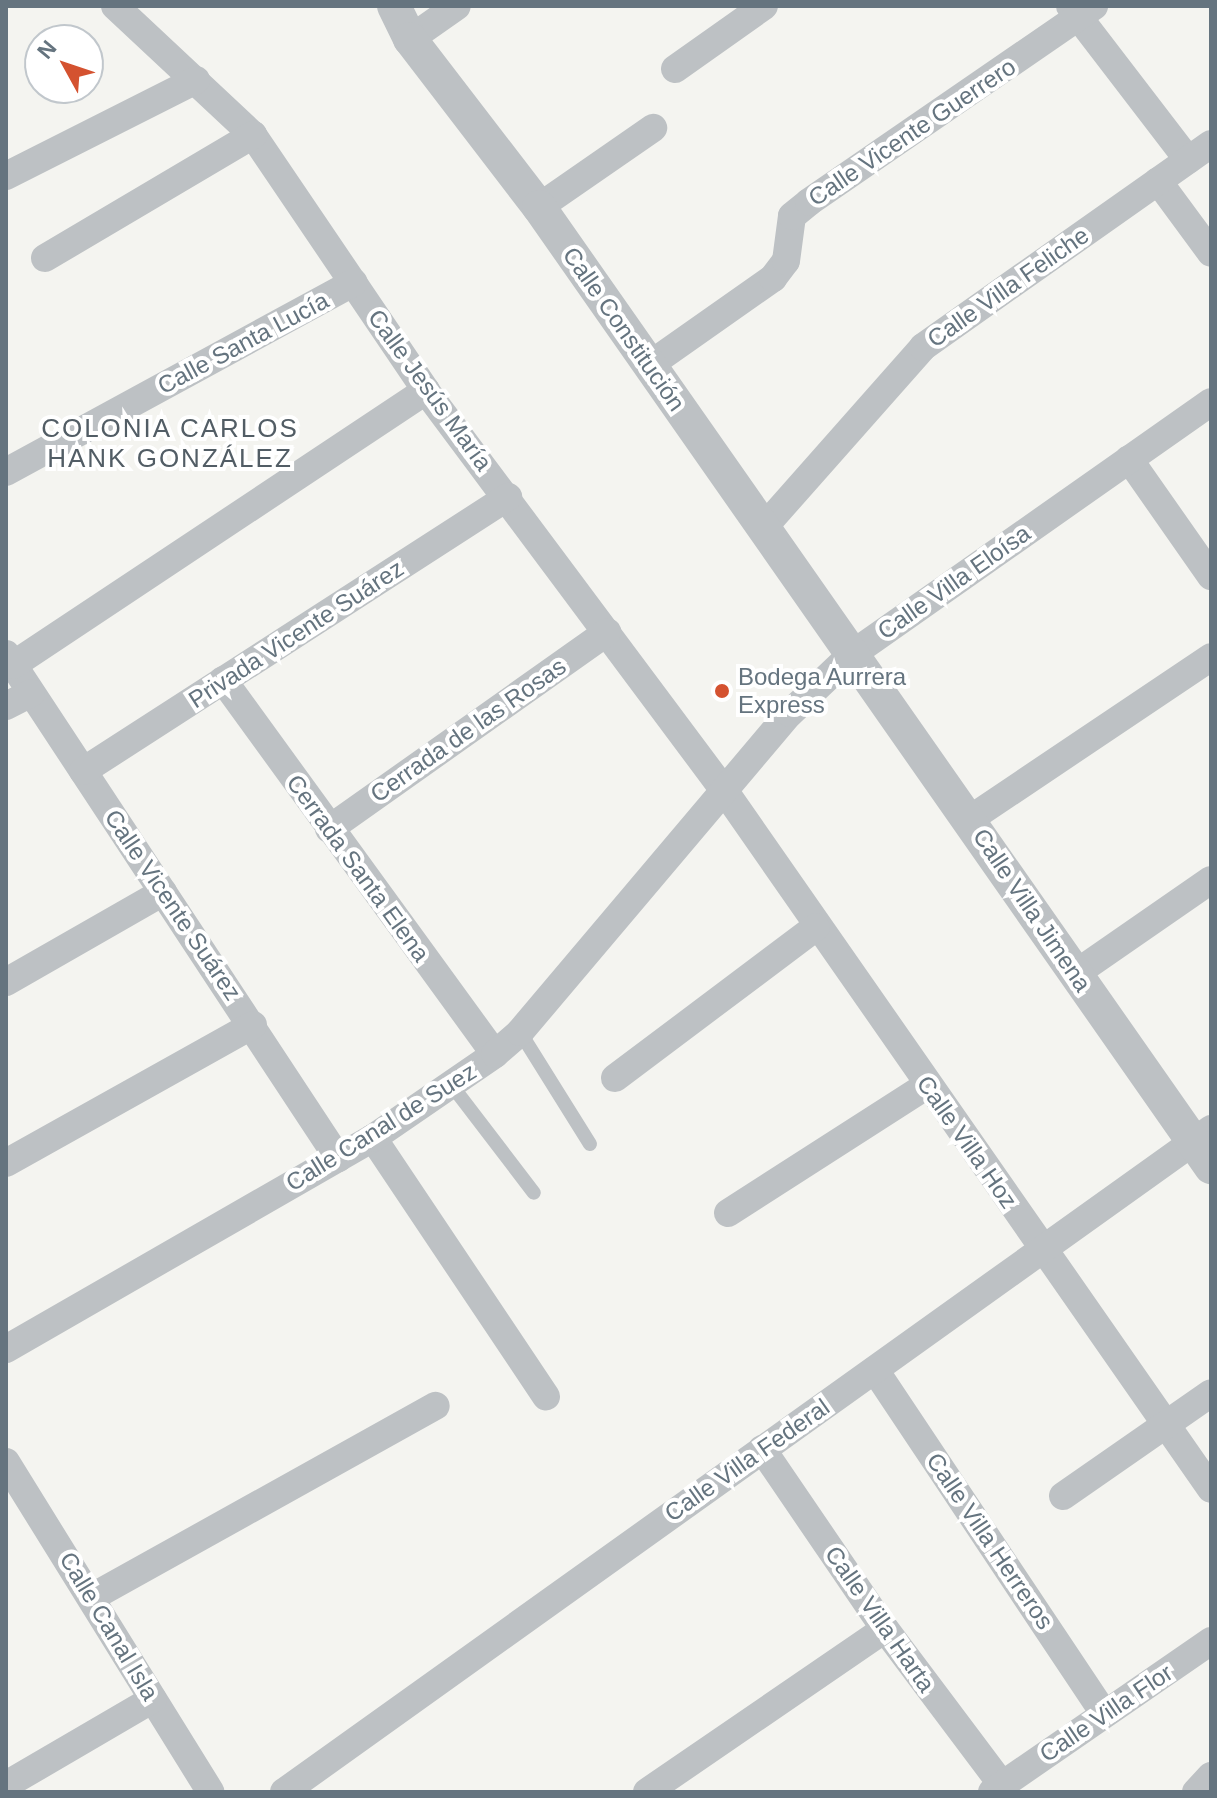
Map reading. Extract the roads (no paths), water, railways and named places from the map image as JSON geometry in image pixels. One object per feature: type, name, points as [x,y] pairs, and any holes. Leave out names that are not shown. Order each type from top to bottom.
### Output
[{"type":"street","name":"Calle Constitución","points":[[394,6],[410,39],[539,207],[851,655]]},
{"type":"street","points":[[410,39],[457,6]]},
{"type":"street","points":[[675,69],[764,6]]},
{"type":"street","name":"Calle Jesús María","points":[[124,9],[253,135],[426,391],[726,793]]},
{"type":"street","points":[[1081,10],[1199,152]]},
{"type":"street","name":"Calle Vicente Guerrero","points":[[648,366],[773,278],[786,261],[792,216],[809,202],[1081,10]]},
{"type":"street","points":[[6,176],[196,80]]},
{"type":"street","points":[[539,207],[653,128]]},
{"type":"street","points":[[45,258],[253,135]]},
{"type":"street","name":"Calle Villa Feliche","points":[[764,527],[923,347],[1199,152]]},
{"type":"street","points":[[1158,181],[1211,253]]},
{"type":"street","name":"Calle Santa Lucía","points":[[6,472],[354,282]]},
{"type":"street","points":[[10,659],[426,391]]},
{"type":"street","name":"Calle Villa Eloísa","points":[[726,793],[790,713],[851,655],[1211,402]]},
{"type":"street","points":[[1129,459],[1211,576]]},
{"type":"street","name":"Privada Vicente Suárez","points":[[83,771],[508,497]]},
{"type":"street","name":"Cerrada de las Rosas","points":[[329,829],[607,632]]},
{"type":"street","name":"Calle Villa Jimena","points":[[851,655],[970,819],[1075,974],[1205,1146]]},
{"type":"street","points":[[970,819],[1211,657]]},
{"type":"street","name":"Calle Vicente Suárez","points":[[10,659],[338,1158]]},
{"type":"street","name":"Cerrada Santa Elena","points":[[223,680],[495,1054]]},
{"type":"street","points":[[6,706],[31,693]]},
{"type":"street","name":"Calle Villa Hoz","points":[[726,793],[816,927],[1211,1489]]},
{"type":"street","name":"Calle Canal de Suez","points":[[6,1349],[373,1138],[453,1087],[520,1032],[726,793]]},
{"type":"street","points":[[1075,974],[1211,880]]},
{"type":"street","points":[[6,982],[163,892]]},
{"type":"street","points":[[615,1078],[816,927]]},
{"type":"street","points":[[6,1163],[253,1025]]},
{"type":"street","points":[[728,1213],[927,1085]]},
{"type":"street","points":[[373,1138],[546,1396]]},
{"type":"street","name":"Calle Villa Federal","points":[[284,1792],[1042,1249],[1205,1146]]},
{"type":"street","name":"Calle Villa Herreros","points":[[875,1370],[1104,1713]]},
{"type":"street","points":[[1063,1496],[1211,1393]]},
{"type":"street","points":[[94,1596],[436,1406]]},
{"type":"street","name":"Calle Villa Harta","points":[[762,1449],[997,1788]]},
{"type":"street","name":"Calle Canal Isla","points":[[6,1462],[94,1596],[211,1792]]},
{"type":"street","points":[[647,1792],[885,1629]]},
{"type":"street","name":"Calle Villa Flor","points":[[997,1788],[1211,1641]]},
{"type":"street","points":[[6,1785],[153,1699]]},
{"type":"street","points":[[1196,1792],[1211,1776]]},
{"type":"lane","points":[[520,1032],[590,1144]]},
{"type":"lane","points":[[453,1087],[534,1193]]},
{"type":"place","name":"Bodega Aurrera Express","points":[[722,691]]},
{"type":"district","name":"COLONIA CARLOS HANK GONZÁLEZ","points":[[170,444]]}]
